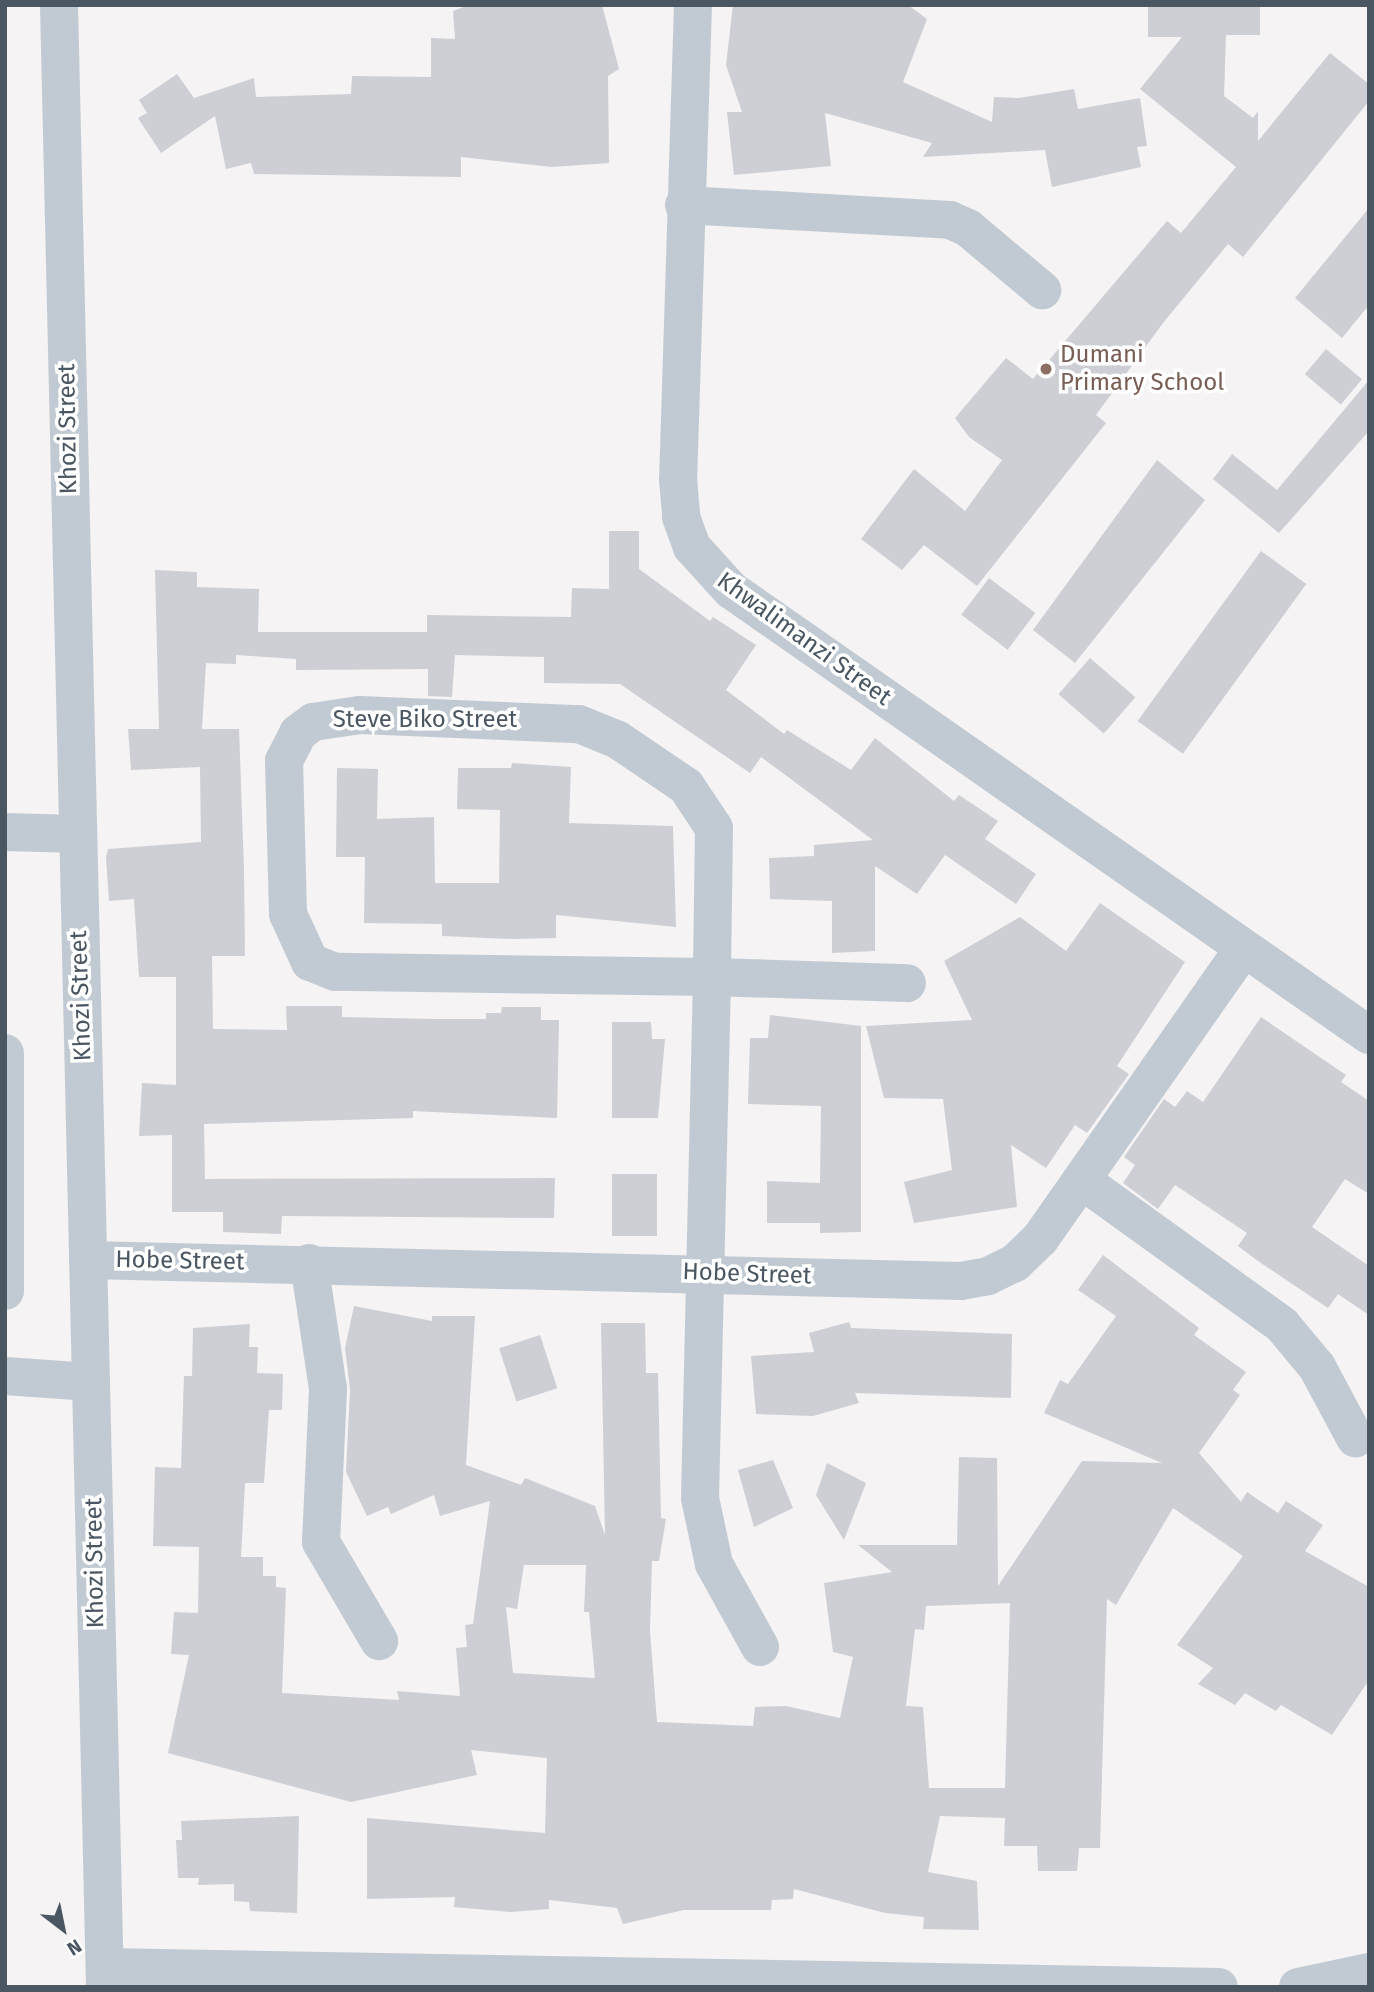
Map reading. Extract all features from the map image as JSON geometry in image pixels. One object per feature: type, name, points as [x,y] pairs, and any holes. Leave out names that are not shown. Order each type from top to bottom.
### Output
[{"type":"street","name":"Khozi Street","points":[[59,5],[105,1977]]},
{"type":"street","name":"Khwalimanzi Street","points":[[693,5],[684,205],[678,480],[681,517],[708,570],[1242,949],[1369,1035]]},
{"type":"street","points":[[684,205],[950,220],[968,228],[1042,290]]},
{"type":"street","name":"Steve Biko Street","points":[[760,1647],[713,1564],[704,1536],[700,1498],[712,977],[716,842],[708,811],[686,786],[618,740],[566,723],[360,715],[313,722],[289,747],[284,761],[288,914],[301,949],[321,969],[712,977],[907,983]]},
{"type":"street","points":[[5,832],[77,834]]},
{"type":"street","name":"Hobe Street","points":[[88,1260],[961,1280],[988,1276],[1015,1263],[1040,1239],[1084,1182],[1242,949]]},
{"type":"street","points":[[5,1053],[5,1291]]},
{"type":"street","points":[[1084,1182],[1282,1325],[1317,1367],[1355,1438]]},
{"type":"street","points":[[310,1263],[328,1389],[321,1542],[379,1641]]},
{"type":"street","points":[[5,1376],[91,1382]]},
{"type":"street","points":[[1298,1987],[1369,1972]]},
{"type":"street","points":[[105,1977],[1219,1987]]},
{"type":"building","points":[[469,5],[602,5],[619,69],[608,76],[609,163],[552,167],[461,157],[461,177],[254,174],[251,163],[226,169],[215,116],[161,153],[138,118],[147,113],[139,100],[177,74],[194,98],[254,78],[256,97],[351,94],[352,76],[431,77],[431,38],[455,39],[453,11]]},
{"type":"building","points":[[733,5],[908,5],[927,19],[903,82],[992,122],[994,97],[1019,98],[1074,89],[1078,109],[1140,98],[1147,146],[1137,147],[1141,167],[1052,187],[1045,150],[923,157],[932,143],[825,113],[831,166],[734,175],[727,112],[742,112],[726,65]]},
{"type":"building","points":[[1148,5],[1260,5],[1260,35],[1226,35],[1224,96],[1253,118],[1258,111],[1258,141],[1330,53],[1369,84],[1369,101],[1243,257],[1228,244],[1163,323],[1096,415],[1106,423],[977,586],[924,545],[902,570],[861,539],[914,469],[965,511],[1002,460],[969,437],[955,418],[1006,358],[1033,379],[1167,221],[1181,233],[1236,167],[1140,89],[1182,37],[1148,37]]},
{"type":"building","points":[[1369,208],[1369,305],[1342,338],[1295,298]]},
{"type":"building","points":[[1326,349],[1362,379],[1341,404],[1305,374]]},
{"type":"building","points":[[1369,380],[1369,431],[1279,533],[1213,479],[1232,454],[1277,490]]},
{"type":"building","points":[[1157,460],[1205,500],[1075,663],[1033,630]]},
{"type":"building","points":[[609,531],[639,531],[639,569],[710,621],[713,617],[756,645],[726,690],[784,734],[787,730],[851,770],[875,738],[954,801],[959,795],[998,821],[985,839],[1036,874],[1016,904],[945,855],[917,894],[875,866],[875,951],[832,953],[832,901],[770,899],[769,858],[814,856],[814,845],[873,840],[761,757],[750,773],[620,684],[544,683],[544,657],[455,655],[452,697],[428,696],[428,669],[296,670],[296,659],[236,655],[236,664],[206,663],[202,729],[239,729],[244,870],[245,956],[212,956],[213,1029],[287,1030],[286,1006],[342,1006],[342,1017],[432,1019],[486,1019],[486,1013],[501,1013],[502,1007],[541,1007],[541,1020],[559,1020],[557,1118],[413,1111],[413,1118],[204,1124],[205,1179],[555,1178],[554,1218],[282,1216],[281,1234],[223,1232],[223,1212],[172,1212],[172,1135],[139,1136],[142,1083],[176,1085],[176,977],[139,977],[134,899],[109,901],[106,857],[108,849],[201,842],[200,767],[131,770],[128,729],[159,729],[155,570],[197,572],[197,587],[259,589],[258,632],[427,632],[427,615],[571,617],[572,588],[609,589]]},
{"type":"building","points":[[1261,551],[1306,584],[1183,754],[1138,721]]},
{"type":"building","points":[[989,578],[1035,613],[1008,650],[961,615]]},
{"type":"building","points":[[1090,658],[1135,697],[1104,734],[1059,694]]},
{"type":"building","points":[[512,763],[571,767],[569,823],[673,826],[676,927],[556,915],[556,938],[512,939],[442,936],[442,924],[364,923],[365,857],[336,857],[337,768],[378,769],[377,819],[434,817],[435,883],[499,883],[500,810],[457,809],[458,768],[511,768]]},
{"type":"building","points":[[1100,903],[1185,962],[1117,1066],[1129,1074],[1087,1133],[1075,1125],[1046,1168],[1011,1145],[1017,1207],[914,1223],[904,1182],[952,1170],[943,1099],[884,1098],[866,1026],[972,1020],[944,961],[1020,917],[1066,951]]},
{"type":"building","points":[[770,1015],[861,1026],[861,1232],[820,1233],[820,1223],[767,1223],[767,1181],[820,1183],[821,1106],[748,1104],[750,1038],[768,1038]]},
{"type":"building","points":[[1261,1017],[1346,1075],[1341,1082],[1369,1101],[1369,1194],[1345,1179],[1312,1227],[1369,1266],[1369,1315],[1338,1294],[1328,1308],[1238,1246],[1247,1233],[1175,1185],[1158,1209],[1123,1183],[1135,1165],[1124,1157],[1164,1099],[1175,1107],[1187,1091],[1203,1102]]},
{"type":"building","points":[[612,1022],[651,1022],[652,1039],[665,1039],[658,1118],[612,1118]]},
{"type":"building","points":[[612,1174],[657,1174],[657,1236],[612,1236]]},
{"type":"building","points":[[1103,1255],[1199,1328],[1194,1335],[1246,1372],[1233,1390],[1240,1395],[1199,1453],[1241,1502],[1247,1492],[1278,1513],[1286,1501],[1323,1525],[1305,1551],[1369,1587],[1369,1680],[1332,1735],[1281,1705],[1276,1711],[1245,1693],[1235,1705],[1198,1684],[1213,1668],[1177,1645],[1243,1556],[1173,1508],[1116,1605],[1107,1599],[1100,1848],[1079,1848],[1077,1871],[1038,1871],[1037,1846],[1004,1846],[1005,1818],[940,1816],[928,1872],[977,1881],[979,1930],[923,1929],[924,1917],[885,1913],[794,1889],[793,1899],[772,1900],[771,1910],[684,1910],[623,1924],[617,1908],[549,1900],[549,1909],[511,1912],[454,1907],[455,1897],[367,1899],[367,1818],[545,1833],[547,1758],[471,1750],[477,1775],[351,1802],[168,1753],[189,1655],[171,1654],[174,1612],[198,1613],[199,1547],[153,1546],[155,1467],[181,1468],[184,1376],[192,1376],[193,1328],[250,1324],[249,1347],[258,1347],[257,1373],[283,1374],[282,1410],[269,1410],[264,1483],[245,1483],[241,1557],[263,1557],[263,1576],[276,1576],[276,1587],[286,1588],[282,1693],[399,1700],[397,1691],[460,1696],[456,1648],[467,1647],[465,1625],[473,1624],[490,1501],[440,1516],[434,1495],[391,1514],[388,1507],[367,1516],[346,1472],[350,1390],[345,1348],[354,1306],[432,1321],[432,1316],[475,1316],[466,1465],[521,1485],[525,1478],[595,1506],[605,1535],[601,1323],[645,1323],[646,1373],[658,1373],[661,1518],[666,1519],[659,1561],[652,1561],[650,1631],[657,1722],[753,1726],[755,1707],[786,1706],[840,1718],[853,1657],[833,1652],[824,1583],[892,1572],[858,1545],[957,1545],[959,1457],[997,1458],[998,1586],[1082,1461],[1162,1463],[1044,1413],[1060,1380],[1068,1384],[1116,1316],[1078,1290]],"holes":[[[524,1565],[586,1565],[584,1612],[589,1612],[595,1678],[513,1673],[506,1607],[517,1609]],[[1010,1603],[1005,1788],[929,1788],[923,1707],[906,1706],[915,1629],[924,1630],[926,1606]]]},
{"type":"building","points":[[849,1322],[851,1328],[1012,1334],[1011,1398],[855,1393],[859,1403],[813,1416],[756,1414],[751,1356],[814,1352],[809,1333]]},
{"type":"building","points":[[540,1335],[557,1388],[516,1402],[499,1348]]},
{"type":"building","points":[[773,1460],[793,1508],[754,1527],[738,1470]]},
{"type":"building","points":[[827,1463],[866,1483],[844,1540],[816,1495]]},
{"type":"building","points":[[299,1816],[297,1913],[250,1911],[249,1902],[234,1901],[234,1884],[198,1885],[199,1878],[178,1878],[176,1840],[182,1840],[181,1821]]},
{"type":"place","name":"Dumani Primary School","points":[[1046,369]]}]
